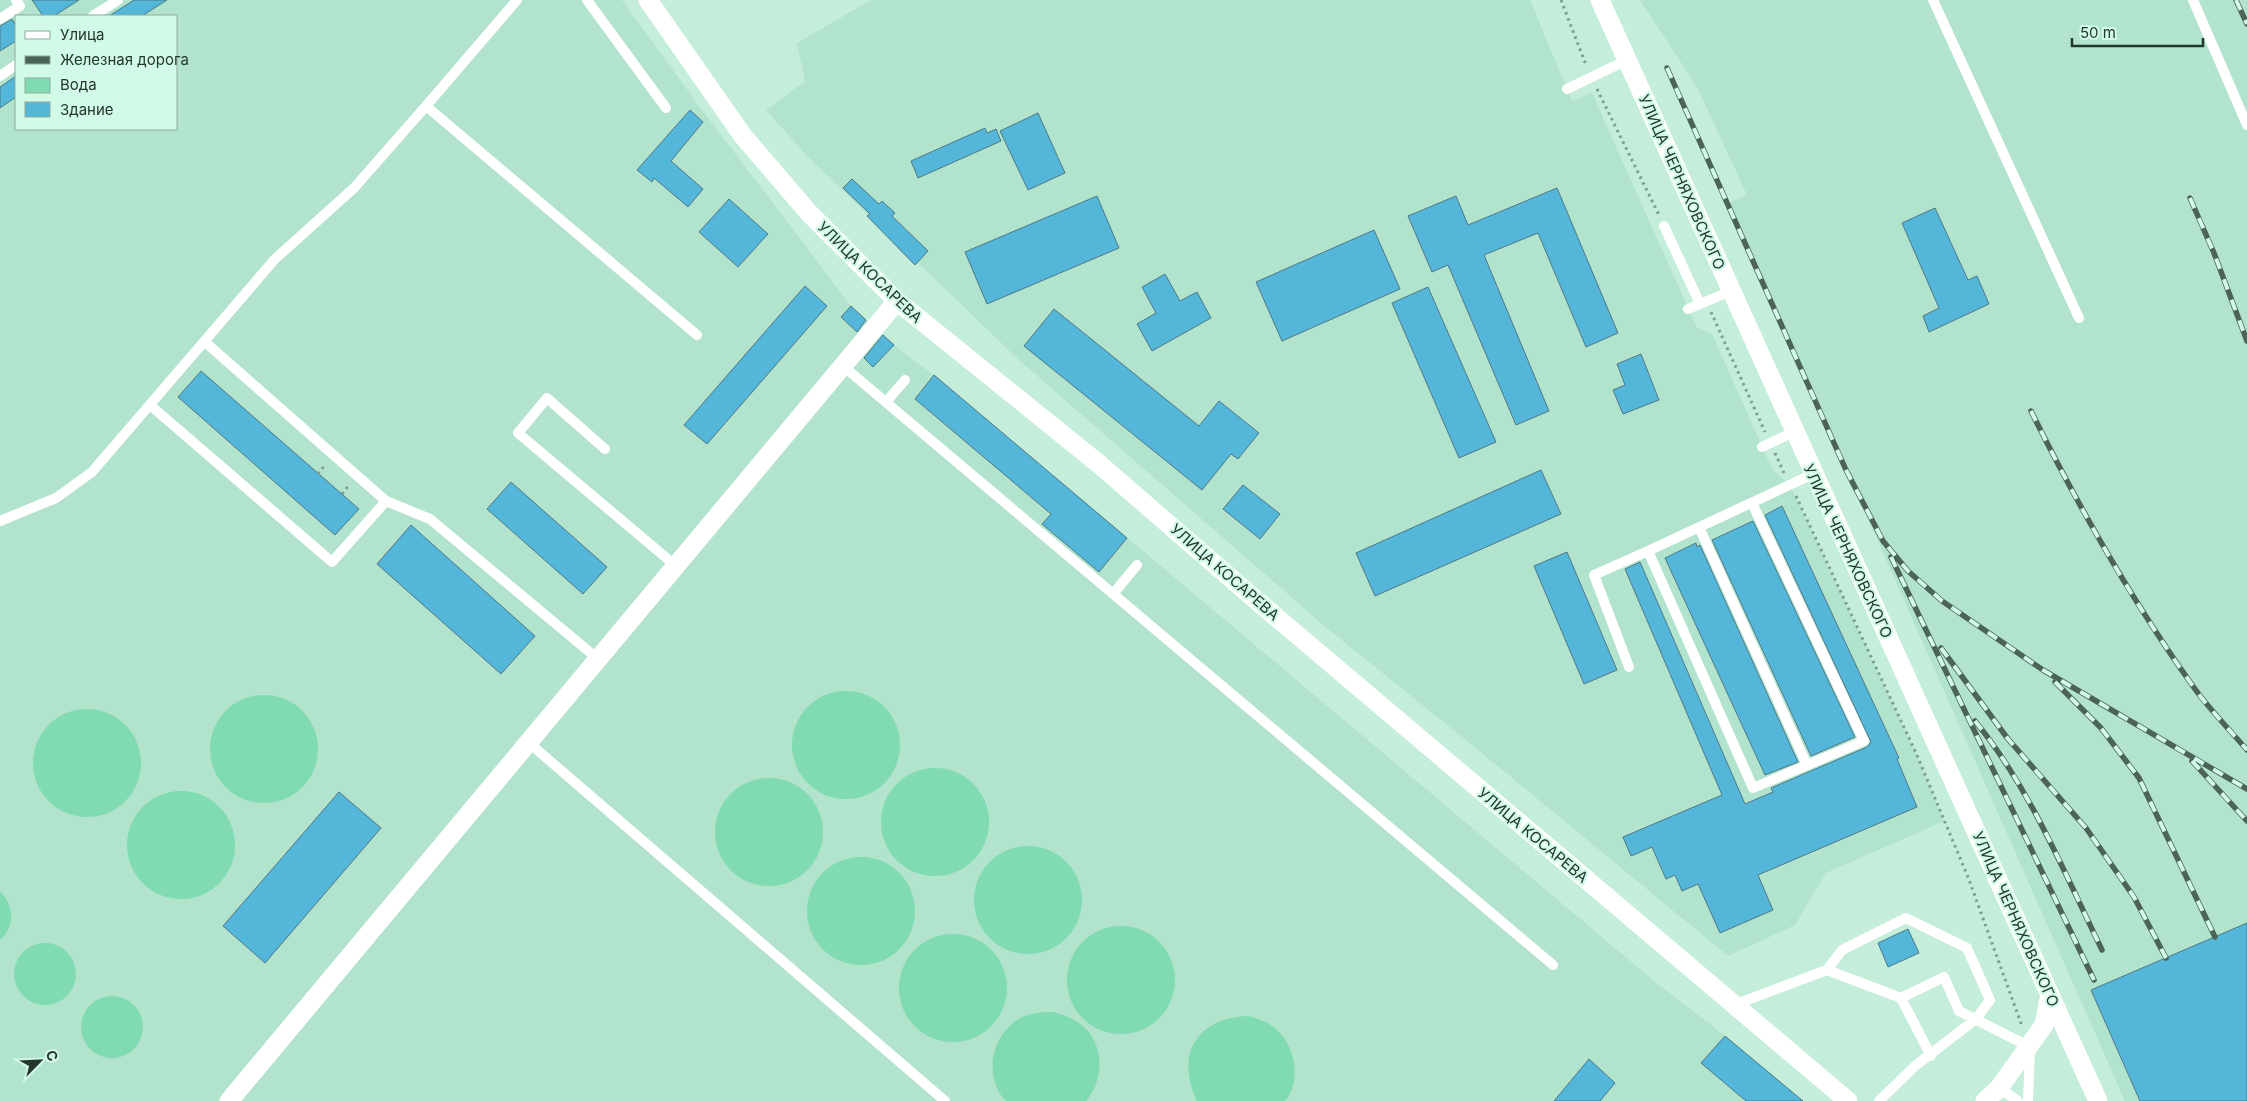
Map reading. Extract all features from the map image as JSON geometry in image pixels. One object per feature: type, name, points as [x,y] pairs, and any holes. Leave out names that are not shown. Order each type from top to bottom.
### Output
[{"type":"street","name":"УЛИЦА КОСАРЕВА","points":[[648,0],[743,136],[809,213],[897,301],[1099,464],[1256,600],[1848,1101]]},
{"type":"street","name":"УЛИЦА ЧЕРНЯХОВСКОГО","points":[[1600,0],[2098,1101]]},
{"type":"street","points":[[229,1101],[897,301]]},
{"type":"street","points":[[1985,1101],[1999,1088],[2044,1025],[2050,994]]},
{"type":"lane","points":[[0,19],[20,6],[16,0]]},
{"type":"lane","points":[[95,15],[118,0]]},
{"type":"lane","points":[[0,521],[56,498],[92,472],[275,259],[354,188],[517,0]]},
{"type":"lane","points":[[587,0],[666,108]]},
{"type":"lane","points":[[1933,0],[2079,318]]},
{"type":"lane","points":[[2193,0],[2247,125]]},
{"type":"lane","points":[[1567,89],[1627,60]]},
{"type":"lane","points":[[0,76],[15,66]]},
{"type":"lane","points":[[426,106],[697,335]]},
{"type":"lane","points":[[1664,226],[1703,303]]},
{"type":"lane","points":[[1688,309],[1731,291]]},
{"type":"lane","points":[[205,342],[386,501],[430,520],[598,659]]},
{"type":"lane","points":[[843,366],[1553,965]]},
{"type":"lane","points":[[886,402],[905,380]]},
{"type":"lane","points":[[605,449],[546,398],[518,433],[676,566]]},
{"type":"lane","points":[[150,405],[332,562],[386,501]]},
{"type":"lane","points":[[1766,445],[1794,432]]},
{"type":"lane","points":[[1629,666],[1594,576],[1813,474]]},
{"type":"lane","points":[[1648,551],[1753,788],[1864,741],[1752,503]]},
{"type":"lane","points":[[1699,527],[1807,765]]},
{"type":"lane","points":[[1113,594],[1137,565]]},
{"type":"lane","points":[[528,742],[945,1101]]},
{"type":"lane","points":[[1734,1005],[1827,970],[1842,950],[1906,918],[1967,948],[1990,1000],[1976,1019],[1915,1066],[1879,1101]]},
{"type":"lane","points":[[1827,970],[1901,998],[1930,1056]]},
{"type":"lane","points":[[1901,998],[1944,978],[1959,1012],[2030,1047],[2028,1101]]},
{"type":"lane","points":[[1999,1088],[2018,1101]]},
{"type":"path","points":[[1561,0],[1591,77],[1664,226]]},
{"type":"path","points":[[1703,303],[1766,445],[1790,485],[1919,761],[1968,877],[2030,1047]]},
{"type":"shaded area","points":[[0,0],[622,0],[696,102],[851,306],[894,345],[934,375],[1654,981],[1725,1036],[1803,1101],[0,1101]]},
{"type":"shaded area","points":[[871,0],[1530,0],[1572,101],[1592,93],[1697,328],[1712,334],[1772,469],[1790,485],[1916,753],[1944,821],[1826,873],[1795,925],[1728,956],[1329,630],[1019,360],[807,156],[766,110],[805,81],[797,43]]},
{"type":"shaded area","points":[[1640,0],[2247,0],[2247,1101],[2125,1101],[1859,498],[1726,204],[1747,195],[1697,87]]},
{"type":"water","points":[[846,691],[867,695],[884,707],[896,724],[900,745],[896,766],[884,783],[867,795],[846,799],[825,795],[808,783],[796,766],[792,745],[796,724],[808,707],[825,695]]},
{"type":"water","points":[[264,695],[285,699],[302,711],[314,728],[318,749],[314,770],[302,787],[285,799],[264,803],[243,799],[226,787],[214,770],[210,749],[214,728],[226,711],[243,699]]},
{"type":"water","points":[[87,709],[108,713],[125,725],[137,742],[141,763],[137,784],[125,801],[108,813],[87,817],[66,813],[49,801],[37,784],[33,763],[37,742],[49,725],[66,713]]},
{"type":"water","points":[[935,768],[956,772],[973,784],[985,801],[989,822],[985,843],[973,860],[956,872],[935,876],[914,872],[897,860],[885,843],[881,822],[885,801],[897,784],[914,772]]},
{"type":"water","points":[[769,778],[790,782],[807,794],[819,811],[823,832],[819,853],[807,870],[790,882],[769,886],[748,882],[731,870],[719,853],[715,832],[719,811],[731,794],[748,782]]},
{"type":"water","points":[[181,791],[202,795],[219,807],[231,824],[235,845],[231,866],[219,883],[202,895],[181,899],[160,895],[143,883],[131,866],[127,845],[131,824],[143,807],[160,795]]},
{"type":"water","points":[[1028,846],[1049,850],[1066,862],[1078,879],[1082,900],[1078,921],[1066,938],[1049,950],[1028,954],[1007,950],[990,938],[978,921],[974,900],[978,879],[990,862],[1007,850]]},
{"type":"water","points":[[861,857],[882,861],[899,873],[911,890],[915,911],[911,932],[899,949],[882,961],[861,965],[840,961],[823,949],[811,932],[807,911],[811,890],[823,873],[840,861]]},
{"type":"water","points":[[0,891],[8,903],[11,922],[9,929],[0,940]]},
{"type":"water","points":[[1121,926],[1142,930],[1159,942],[1171,959],[1175,980],[1171,1001],[1159,1018],[1142,1030],[1121,1034],[1100,1030],[1083,1018],[1071,1001],[1067,980],[1071,959],[1083,942],[1100,930]]},
{"type":"water","points":[[953,934],[974,938],[991,950],[1003,967],[1007,988],[1003,1009],[991,1026],[974,1038],[953,1042],[932,1038],[915,1026],[903,1009],[899,988],[903,967],[915,950],[932,938]]},
{"type":"water","points":[[39,943],[51,943],[67,952],[74,962],[76,974],[74,986],[67,996],[51,1005],[39,1005],[28,1000],[19,991],[14,980],[14,968],[19,957],[28,948]]},
{"type":"water","points":[[112,996],[124,998],[134,1005],[141,1015],[143,1027],[141,1039],[134,1049],[124,1056],[112,1058],[100,1056],[90,1049],[83,1039],[81,1027],[83,1015],[90,1005],[100,998]]},
{"type":"water","points":[[1053,1012],[1081,1024],[1096,1044],[1100,1064],[1099,1074],[1092,1093],[1086,1101],[1006,1101],[994,1081],[993,1069],[993,1057],[1002,1035],[1009,1026],[1027,1015]]},
{"type":"water","points":[[1248,1016],[1272,1026],[1285,1039],[1293,1056],[1295,1075],[1290,1093],[1285,1101],[1197,1101],[1188,1069],[1190,1054],[1195,1042],[1203,1032],[1215,1024],[1230,1018]]},
{"type":"building","points":[[32,0],[79,0],[56,15],[42,15]]},
{"type":"building","points":[[134,0],[167,0],[144,15],[111,15]]},
{"type":"building","points":[[12,19],[15,24],[15,42],[0,51],[0,26]]},
{"type":"building","points":[[15,77],[15,98],[0,108],[0,87]]},
{"type":"building","points":[[690,110],[703,122],[671,161],[703,189],[688,207],[654,178],[652,182],[637,170]]},
{"type":"building","points":[[1038,113],[1065,173],[1028,190],[1000,131]]},
{"type":"building","points":[[985,128],[987,133],[996,129],[1001,141],[918,178],[911,161]]},
{"type":"building","points":[[852,179],[879,204],[882,201],[895,213],[892,216],[928,251],[915,265],[867,216],[870,214],[843,188]]},
{"type":"building","points":[[1557,188],[1618,333],[1586,347],[1538,233],[1484,255],[1549,411],[1516,425],[1448,265],[1432,272],[1408,216],[1456,196],[1468,225]]},
{"type":"building","points":[[1097,196],[1119,248],[987,304],[965,252]]},
{"type":"building","points":[[729,199],[768,234],[738,267],[699,232]]},
{"type":"building","points":[[1935,208],[1968,280],[1977,276],[1989,304],[1929,332],[1923,316],[1939,308],[1902,223]]},
{"type":"building","points":[[1374,230],[1400,289],[1282,341],[1256,282]]},
{"type":"building","points":[[1165,274],[1180,301],[1197,292],[1211,318],[1152,351],[1137,324],[1156,313],[1142,287]]},
{"type":"building","points":[[805,286],[827,306],[707,444],[684,425]]},
{"type":"building","points":[[1428,287],[1496,442],[1459,458],[1392,303]]},
{"type":"building","points":[[851,306],[866,320],[857,332],[841,317]]},
{"type":"building","points":[[1054,309],[1199,426],[1219,401],[1259,433],[1238,459],[1231,454],[1202,490],[1024,346]]},
{"type":"building","points":[[883,335],[894,345],[873,367],[864,358]]},
{"type":"building","points":[[1641,354],[1659,400],[1623,414],[1613,390],[1625,385],[1617,364]]},
{"type":"building","points":[[201,371],[359,509],[335,535],[178,397]]},
{"type":"building","points":[[934,375],[1127,538],[1099,572],[1042,524],[1051,514],[915,399]]},
{"type":"building","points":[[1541,470],[1561,514],[1375,596],[1356,553]]},
{"type":"building","points":[[511,482],[607,567],[583,594],[487,509]]},
{"type":"building","points":[[1243,485],[1280,514],[1260,539],[1223,509]]},
{"type":"building","points":[[1782,506],[1899,758],[1897,759],[1917,807],[1758,875],[1773,910],[1720,933],[1698,884],[1682,891],[1675,875],[1666,879],[1652,847],[1631,856],[1623,837],[1722,795],[1625,569],[1640,562],[1745,804],[1773,792],[1771,788],[1867,747],[1871,742],[1765,515]]},
{"type":"building","points":[[1753,521],[1855,737],[1811,756],[1712,540]]},
{"type":"building","points":[[411,525],[535,636],[501,674],[377,564]]},
{"type":"building","points":[[1696,543],[1697,547],[1700,545],[1798,762],[1765,775],[1665,558]]},
{"type":"building","points":[[1567,552],[1617,670],[1584,684],[1534,566]]},
{"type":"building","points":[[339,792],[381,828],[265,963],[223,926]]},
{"type":"building","points":[[2247,923],[2247,1101],[2140,1101],[2091,990]]},
{"type":"building","points":[[1908,929],[1919,953],[1888,967],[1878,943]]},
{"type":"building","points":[[1725,1036],[1803,1101],[1746,1101],[1701,1063]]},
{"type":"building","points":[[1589,1059],[1615,1083],[1600,1101],[1554,1101]]},
{"type":"railway","points":[[2236,0],[2247,24]]},
{"type":"railway","points":[[1667,68],[1846,470],[1883,541],[1908,571],[1942,601],[2043,670],[2247,789]]},
{"type":"railway","points":[[2190,198],[2214,253],[2247,341]]},
{"type":"railway","points":[[2031,411],[2087,518],[2128,588],[2201,697],[2247,750]]},
{"type":"railway","points":[[1891,557],[2094,980]]},
{"type":"railway","points":[[1941,648],[2008,739],[2086,828],[2134,897],[2166,958]]},
{"type":"railway","points":[[2055,682],[2101,728],[2139,778],[2215,937]]},
{"type":"railway","points":[[1975,721],[1995,747],[2029,802],[2060,861],[2102,950]]},
{"type":"railway","points":[[2192,761],[2247,821]]}]
